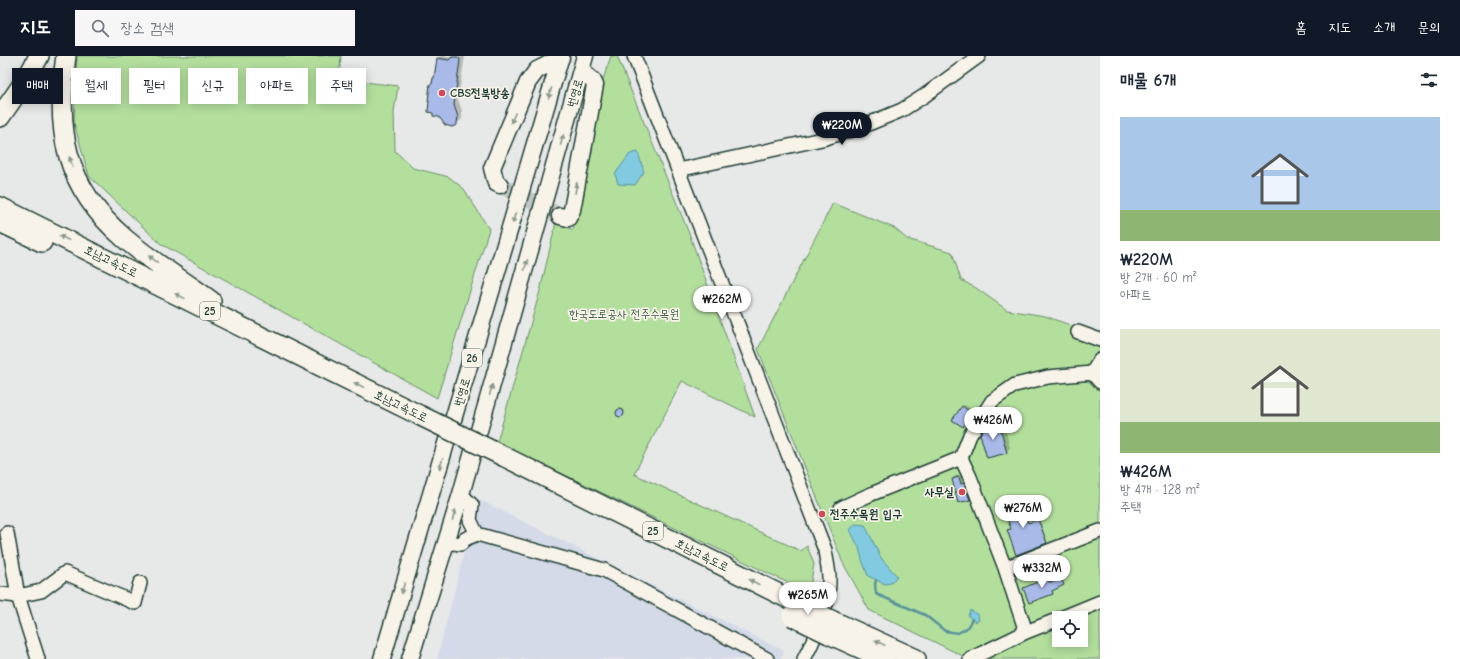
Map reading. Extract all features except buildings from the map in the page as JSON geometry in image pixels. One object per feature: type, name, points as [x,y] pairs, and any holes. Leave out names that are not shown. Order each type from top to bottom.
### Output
[{"type":"highway","points":[[0,98],[28,56]]},
{"type":"highway","points":[[0,117],[27,78],[39,56]]},
{"type":"highway","points":[[66,56],[62,103],[64,132],[71,164],[76,178],[87,197],[102,216],[125,239],[232,316],[239,325]]},
{"type":"highway","name":"호남고속도로","points":[[0,207],[239,325],[416,421]]},
{"type":"highway","name":"호남고속도로","points":[[0,222],[503,463],[832,628]]},
{"type":"highway","name":"25","points":[[832,628],[884,659]]},
{"type":"highway","name":"25","points":[[832,628],[916,659]]},
{"type":"main road","points":[[500,185],[496,183],[492,168],[528,82],[537,70],[561,57]]},
{"type":"main road","name":"번영로","points":[[382,659],[561,57]]},
{"type":"main road","points":[[560,216],[568,218],[572,210],[595,85],[584,63]]},
{"type":"main road","name":"번영로","points":[[410,659],[461,494],[584,63]]},
{"type":"street","points":[[634,56],[825,550],[829,578],[826,601],[813,641],[804,659]]},
{"type":"street","points":[[678,170],[815,140],[861,128],[902,110],[979,56]]},
{"type":"street","points":[[1078,332],[1100,340]]},
{"type":"street","points":[[1026,632],[1005,568],[970,477],[961,458],[970,435],[992,401],[1015,385],[1048,377],[1096,378],[1100,360]]},
{"type":"street","points":[[841,508],[869,495],[961,458]]},
{"type":"street","points":[[461,494],[472,504],[470,520],[478,534]]},
{"type":"street","points":[[1005,568],[1100,530]]},
{"type":"street","points":[[7,533],[18,596],[38,659]]},
{"type":"street","points":[[446,542],[460,544],[465,539],[478,534],[604,570],[767,659]]},
{"type":"street","points":[[0,594],[18,596],[42,591],[65,572],[135,603],[140,583]]},
{"type":"street","points":[[1078,611],[1100,602]]},
{"type":"street","points":[[970,659],[1052,621]]},
{"type":"shaded area","points":[[478,499],[784,651],[780,659],[437,659]]},
{"type":"green space","points":[[77,56],[341,56],[340,68],[316,68],[316,104],[366,104],[366,82],[398,86],[394,112],[395,151],[413,168],[449,177],[464,189],[489,229],[437,398],[161,244],[89,176],[74,123],[75,104],[121,104],[121,68],[76,68]]},
{"type":"green space","name":"한국도로공사 전주수목원","points":[[611,56],[617,56],[690,236],[755,417],[682,381],[634,474],[801,551],[807,546],[814,564],[809,593],[497,442],[540,291],[556,222],[573,230],[597,97]]},
{"type":"green space","points":[[833,203],[894,228],[907,239],[952,252],[961,280],[976,288],[1007,310],[1045,316],[1100,336],[1100,659],[969,659],[869,610],[843,563],[758,349]]},
{"type":"water","points":[[638,152],[644,172],[635,185],[618,184],[615,174],[630,154]]},
{"type":"water","points":[[855,524],[865,525],[881,558],[897,576],[891,583],[885,584],[868,576],[859,548],[850,530]]},
{"type":"water","points":[[970,610],[978,615],[979,620],[975,622],[968,616]]},
{"type":"waterway","points":[[876,580],[876,594],[925,615],[945,631],[958,633],[967,628],[972,619]]},
{"type":"tunnel","points":[[500,185],[560,216]]},
{"type":"place","name":"CBS전북방송","points":[[442,93]]},
{"type":"place","name":"사무실","points":[[962,492]]},
{"type":"place","name":"전주수목원 입구","points":[[822,514]]}]
